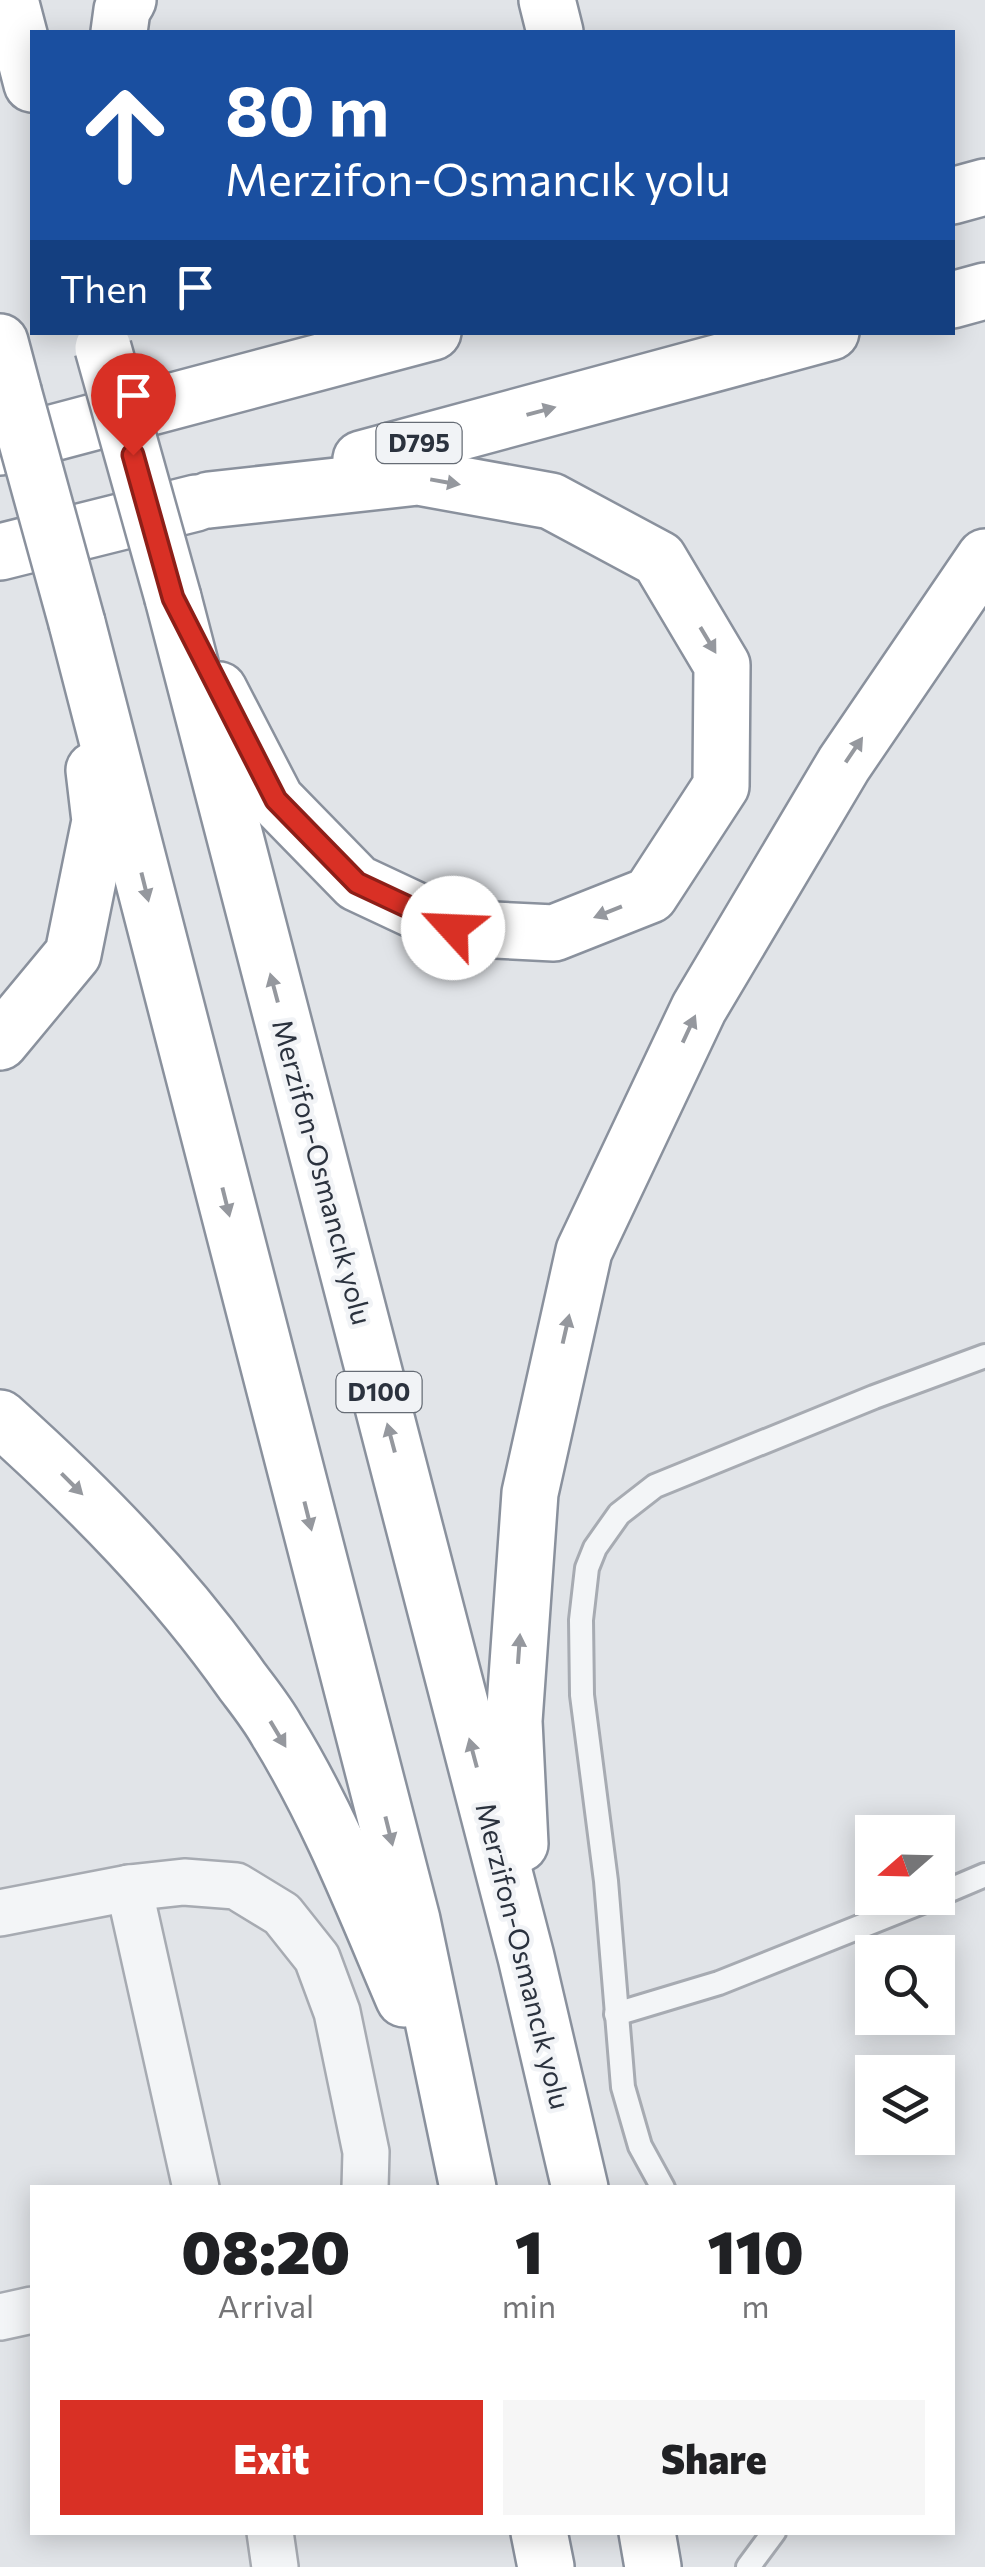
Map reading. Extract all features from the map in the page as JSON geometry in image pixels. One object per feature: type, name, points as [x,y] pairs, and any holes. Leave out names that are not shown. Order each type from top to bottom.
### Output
[{"type":"highway","points":[[10,0],[30,76]]},
{"type":"highway","points":[[119,30],[128,0]]},
{"type":"highway","points":[[547,0],[554,30]]},
{"type":"highway","points":[[955,195],[985,187]]},
{"type":"highway","points":[[955,299],[985,291]]},
{"type":"highway","points":[[90,423],[297,335]]},
{"type":"highway","points":[[0,447],[422,335]]},
{"type":"highway","name":"D795","points":[[3,551],[209,500],[821,335]]},
{"type":"highway","name":"Merzifon-Osmancık yolu","points":[[102,338],[526,1956],[579,2185]]},
{"type":"highway","points":[[4,364],[77,623],[412,1920],[467,2185]]},
{"type":"highway","points":[[173,598],[276,800],[357,883],[453,928],[554,933],[650,896],[720,786],[722,665],[659,559],[550,501],[418,477],[209,500]]},
{"type":"highway","points":[[526,1956],[514,1720],[530,1493],[584,1251],[699,1008],[844,764],[985,558]]},
{"type":"highway","points":[[0,1042],[73,954],[100,821],[77,623]]},
{"type":"highway","points":[[0,1418],[70,1481],[134,1548],[206,1630],[277,1730],[333,1832],[451,2108]]},
{"type":"highway","points":[[540,2535],[546,2567]]},
{"type":"highway","points":[[648,2535],[654,2567]]},
{"type":"street","points":[[0,1914],[129,1888],[184,1882],[236,1886],[282,1914],[317,1958],[336,2012],[366,2152],[365,2185]]},
{"type":"street","points":[[129,1888],[195,2185]]},
{"type":"street","points":[[0,2317],[30,2310]]},
{"type":"street","points":[[270,2535],[274,2567]]},
{"type":"lane","points":[[662,2185],[640,2146],[623,2087],[606,1881],[582,1695],[581,1620],[587,1568],[595,1548],[620,1514],[654,1486],[985,1356]]},
{"type":"lane","points":[[955,1888],[985,1875]]},
{"type":"lane","points":[[616,2014],[719,1983],[888,1915]]},
{"type":"lane","points":[[748,2567],[772,2535]]},
{"type":"route","points":[[133,455],[173,598],[276,800],[357,883],[453,928]]}]
